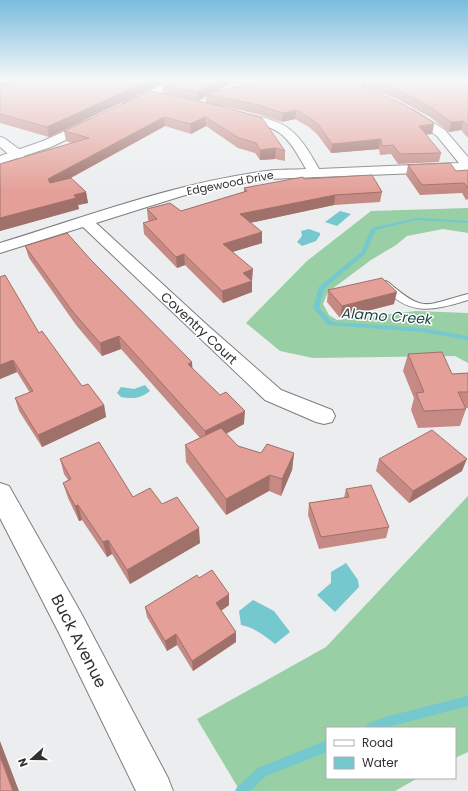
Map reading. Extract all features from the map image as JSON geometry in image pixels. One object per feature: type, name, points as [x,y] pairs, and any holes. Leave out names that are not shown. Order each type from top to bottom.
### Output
[{"type":"street","points":[[0,160],[47,144],[102,118]]},
{"type":"street","points":[[248,118],[269,123],[286,132],[295,140],[314,172]]},
{"type":"street","points":[[419,118],[441,133],[468,166]]},
{"type":"street","points":[[0,141],[18,155]]},
{"type":"street","name":"Edgewood Drive","points":[[0,248],[177,193],[213,184],[268,175],[468,166]]},
{"type":"street","name":"Coventry Court","points":[[86,222],[273,395],[324,416]]},
{"type":"street","name":"Buck Avenue","points":[[0,493],[70,623],[148,776]]},
{"type":"lane","points":[[384,283],[411,305],[425,307],[436,306],[468,297]]},
{"type":"green space","points":[[468,208],[468,233],[443,229],[407,236],[396,245],[371,260],[328,292],[323,304],[329,315],[337,320],[416,311],[468,313],[468,363],[455,356],[313,358],[280,351],[246,323],[307,261],[371,211]]},
{"type":"green space","points":[[468,496],[468,752],[456,758],[456,727],[326,727],[326,779],[416,779],[395,791],[240,791],[197,719],[326,647]]},
{"type":"water","points":[[340,211],[351,214],[337,226],[325,222]]},
{"type":"water","points":[[309,229],[320,233],[320,235],[316,241],[302,246],[297,242],[302,236],[301,231]]},
{"type":"water","points":[[145,385],[150,391],[140,397],[121,397],[117,393],[121,387],[134,389]]},
{"type":"water","points":[[346,563],[358,580],[359,587],[335,612],[317,595],[331,583],[331,572]]},
{"type":"water","points":[[253,600],[274,611],[290,632],[275,644],[259,632],[241,625],[239,611]]},
{"type":"building","points":[[14,118],[67,118],[47,127]]},
{"type":"building","points":[[92,118],[162,118],[48,179],[50,183],[71,178],[86,192],[74,195],[76,198],[0,218],[0,164],[89,138],[64,131]]},
{"type":"building","points":[[167,118],[203,118],[190,124]]},
{"type":"building","points":[[206,118],[262,118],[285,151],[276,148],[260,150],[256,143],[239,138]]},
{"type":"building","points":[[310,118],[426,118],[434,124],[419,126],[441,153],[400,154],[393,145],[382,146],[381,139],[332,144],[318,124]]},
{"type":"building","points":[[445,118],[468,118],[468,126],[463,121],[451,122]]},
{"type":"building","points":[[450,163],[456,171],[468,170],[468,188],[464,183],[422,185],[408,165]]},
{"type":"building","points":[[372,175],[382,192],[335,195],[240,214],[262,232],[223,244],[253,269],[243,273],[252,281],[222,291],[184,254],[176,257],[143,223],[157,219],[147,209],[170,203],[181,211],[247,191],[244,188],[303,177],[304,179]]},
{"type":"building","points":[[67,233],[91,260],[192,362],[188,364],[220,395],[226,392],[245,411],[205,431],[119,336],[100,343],[73,312],[25,246]]},
{"type":"building","points":[[5,275],[39,333],[42,331],[82,386],[88,384],[104,405],[38,435],[15,398],[33,391],[13,360],[0,365],[0,277]]},
{"type":"building","points":[[382,278],[397,292],[342,306],[328,290]]},
{"type":"building","points":[[442,352],[452,374],[468,373],[468,392],[458,392],[466,409],[424,411],[416,393],[424,392],[408,354]]},
{"type":"building","points":[[221,428],[238,446],[261,453],[267,444],[294,453],[282,479],[270,475],[226,499],[185,445]]},
{"type":"building","points":[[432,430],[467,459],[413,491],[379,459]]},
{"type":"building","points":[[99,442],[133,497],[150,488],[162,504],[177,497],[199,528],[127,570],[108,540],[103,542],[78,505],[75,506],[63,483],[71,479],[60,459]]},
{"type":"building","points":[[371,485],[389,527],[321,537],[309,503],[349,497],[346,489]]},
{"type":"building","points":[[212,570],[229,594],[216,603],[236,632],[192,661],[176,634],[165,641],[145,607],[197,575],[199,578]]},
{"type":"building","points":[[0,756],[13,791],[0,791]]},
{"type":"waterway","name":"Alamo Creek","points":[[468,222],[416,219],[374,229],[363,253],[321,288],[316,308],[330,324],[422,330],[468,338]]},
{"type":"waterway","name":"Alamo Creek","points":[[373,727],[385,722],[468,701]]},
{"type":"waterway","name":"Alamo Creek","points":[[241,791],[262,772],[326,746]]}]
